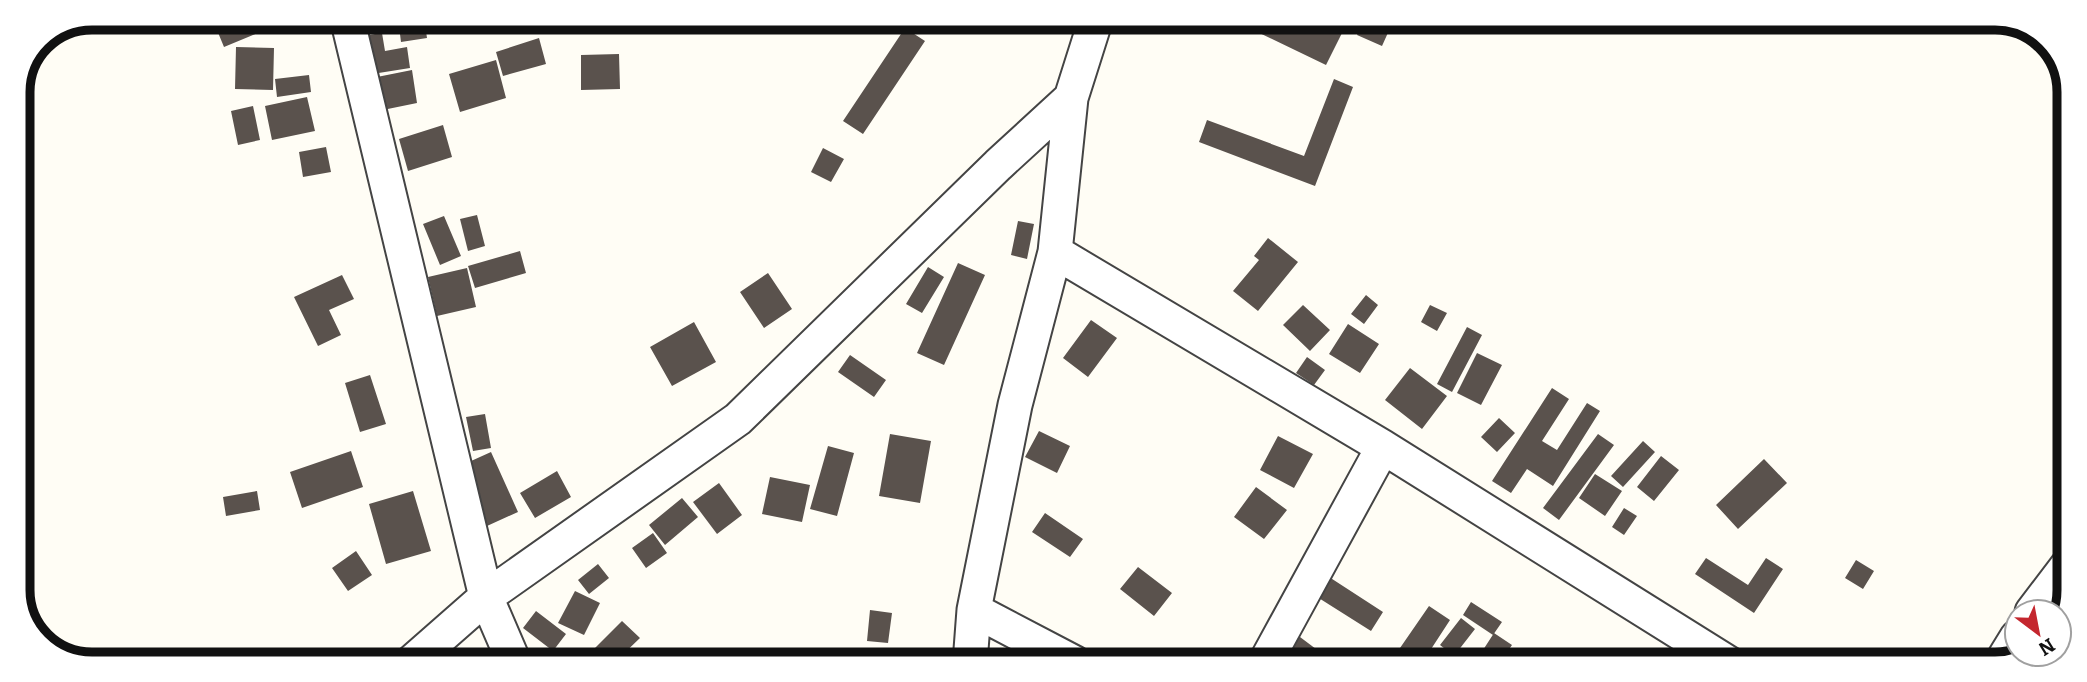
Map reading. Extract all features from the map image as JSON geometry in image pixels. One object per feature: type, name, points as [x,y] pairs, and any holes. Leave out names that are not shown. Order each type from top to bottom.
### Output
[{"type":"street","points":[[350,30],[486,597],[510,652]]},
{"type":"street","points":[[971,652],[975,610],[1015,405],[1055,252],[1071,98],[1093,30]]},
{"type":"street","points":[[423,652],[486,597],[737,419],[998,165],[1071,98]]},
{"type":"street","points":[[1055,252],[1384,447],[1711,652]]},
{"type":"street","points":[[1271,652],[1384,447]]},
{"type":"street","points":[[2045,598],[2057,581]]},
{"type":"street","points":[[975,610],[1054,652]]},
{"type":"building","points":[[217,30],[265,30],[224,47]]},
{"type":"building","points":[[400,30],[426,30],[427,38],[401,42]]},
{"type":"building","points":[[904,30],[925,41],[863,134],[843,121]]},
{"type":"building","points":[[1253,30],[1344,30],[1326,65]]},
{"type":"building","points":[[1359,30],[1389,30],[1382,46],[1357,35]]},
{"type":"building","points":[[382,33],[385,51],[407,47],[410,68],[366,75],[361,36]]},
{"type":"building","points":[[539,38],[546,64],[503,76],[496,52]]},
{"type":"building","points":[[236,47],[274,48],[273,90],[235,89]]},
{"type":"building","points":[[619,54],[620,89],[581,90],[581,55]]},
{"type":"building","points":[[496,60],[506,98],[460,112],[449,74]]},
{"type":"building","points":[[412,70],[417,103],[373,112],[367,79]]},
{"type":"building","points":[[309,75],[311,92],[277,97],[275,79]]},
{"type":"building","points":[[1334,79],[1353,87],[1315,186],[1199,142],[1207,120],[1304,156]]},
{"type":"building","points":[[307,97],[315,131],[272,140],[265,106]]},
{"type":"building","points":[[253,106],[260,140],[238,145],[231,111]]},
{"type":"building","points":[[443,125],[452,157],[408,171],[399,139]]},
{"type":"building","points":[[326,147],[331,172],[303,177],[299,152]]},
{"type":"building","points":[[823,148],[844,159],[831,182],[811,172]]},
{"type":"building","points":[[477,215],[485,246],[468,251],[460,219]]},
{"type":"building","points":[[444,216],[461,256],[440,265],[423,224]]},
{"type":"building","points":[[1018,221],[1034,224],[1027,259],[1011,255]]},
{"type":"building","points":[[1268,238],[1298,262],[1258,311],[1233,291],[1259,260],[1254,256]]},
{"type":"building","points":[[520,251],[526,273],[475,288],[468,266]]},
{"type":"building","points":[[958,263],[985,275],[944,365],[917,353]]},
{"type":"building","points":[[928,267],[944,277],[922,313],[906,304]]},
{"type":"building","points":[[467,268],[476,307],[437,316],[428,277]]},
{"type":"building","points":[[768,273],[792,309],[764,328],[740,292]]},
{"type":"building","points":[[342,275],[354,299],[329,310],[341,335],[318,346],[294,297]]},
{"type":"building","points":[[1366,295],[1378,305],[1364,324],[1351,314]]},
{"type":"building","points":[[1303,305],[1330,330],[1310,351],[1283,325]]},
{"type":"building","points":[[1430,305],[1447,313],[1437,331],[1421,322]]},
{"type":"building","points":[[1091,320],[1117,338],[1088,377],[1063,358]]},
{"type":"building","points":[[694,322],[716,362],[672,386],[650,347]]},
{"type":"building","points":[[1348,324],[1379,344],[1360,373],[1329,354]]},
{"type":"building","points":[[1467,327],[1482,335],[1452,392],[1437,384]]},
{"type":"building","points":[[1477,353],[1502,365],[1481,405],[1457,393]]},
{"type":"building","points":[[850,355],[886,380],[874,397],[838,372]]},
{"type":"building","points":[[1307,357],[1325,370],[1314,385],[1296,373]]},
{"type":"building","points":[[1410,368],[1447,396],[1422,429],[1385,400]]},
{"type":"building","points":[[370,375],[386,424],[360,432],[345,383]]},
{"type":"building","points":[[1552,388],[1569,399],[1542,441],[1557,450],[1587,403],[1600,411],[1553,486],[1527,469],[1511,493],[1492,481]]},
{"type":"building","points":[[485,414],[491,448],[473,451],[466,417]]},
{"type":"building","points":[[1499,418],[1515,433],[1497,452],[1481,437]]},
{"type":"building","points":[[1039,431],[1070,446],[1057,473],[1025,457]]},
{"type":"building","points":[[890,434],[931,441],[920,503],[879,496]]},
{"type":"building","points":[[1598,434],[1614,445],[1559,520],[1543,508]]},
{"type":"building","points":[[1278,436],[1313,454],[1294,488],[1260,470]]},
{"type":"building","points":[[1643,441],[1655,452],[1623,487],[1611,476]]},
{"type":"building","points":[[828,446],[854,453],[837,516],[810,509]]},
{"type":"building","points":[[351,451],[363,487],[302,508],[290,472]]},
{"type":"building","points":[[491,452],[518,512],[487,526],[460,466]]},
{"type":"building","points":[[1661,456],[1679,470],[1654,501],[1637,487]]},
{"type":"building","points":[[1764,459],[1787,483],[1738,529],[1716,505]]},
{"type":"building","points":[[557,471],[571,497],[535,518],[520,493]]},
{"type":"building","points":[[1595,474],[1622,491],[1605,516],[1579,498]]},
{"type":"building","points":[[770,477],[810,485],[802,522],[762,514]]},
{"type":"building","points":[[719,483],[742,515],[717,534],[693,502]]},
{"type":"building","points":[[1256,487],[1287,510],[1264,539],[1234,517]]},
{"type":"building","points":[[257,491],[260,510],[226,516],[223,497]]},
{"type":"building","points":[[413,491],[431,551],[386,564],[369,504]]},
{"type":"building","points":[[682,498],[698,517],[665,545],[649,525]]},
{"type":"building","points":[[1624,508],[1637,516],[1624,535],[1612,527]]},
{"type":"building","points":[[1045,513],[1083,539],[1070,557],[1032,532]]},
{"type":"building","points":[[653,533],[667,553],[646,568],[632,548]]},
{"type":"building","points":[[356,551],[372,575],[348,591],[332,568]]},
{"type":"building","points":[[1706,558],[1748,585],[1766,558],[1783,569],[1754,613],[1695,574]]},
{"type":"building","points":[[1856,560],[1874,571],[1863,589],[1845,578]]},
{"type":"building","points":[[598,564],[609,578],[589,594],[578,580]]},
{"type":"building","points":[[1138,567],[1172,593],[1154,616],[1120,589]]},
{"type":"building","points":[[1326,575],[1383,612],[1371,631],[1314,595]]},
{"type":"building","points":[[575,591],[600,603],[584,635],[558,623]]},
{"type":"building","points":[[1471,602],[1502,622],[1493,635],[1463,615]]},
{"type":"building","points":[[1429,606],[1450,620],[1429,652],[1406,652],[1400,648]]},
{"type":"building","points":[[870,610],[892,613],[888,643],[867,641]]},
{"type":"building","points":[[536,611],[566,634],[553,651],[523,628]]},
{"type":"building","points":[[1461,618],[1475,629],[1457,652],[1449,652],[1440,645]]},
{"type":"building","points":[[622,621],[640,638],[625,652],[591,652]]},
{"type":"building","points":[[1494,633],[1512,645],[1507,652],[1482,652]]},
{"type":"building","points":[[1296,634],[1320,652],[1282,652]]}]
